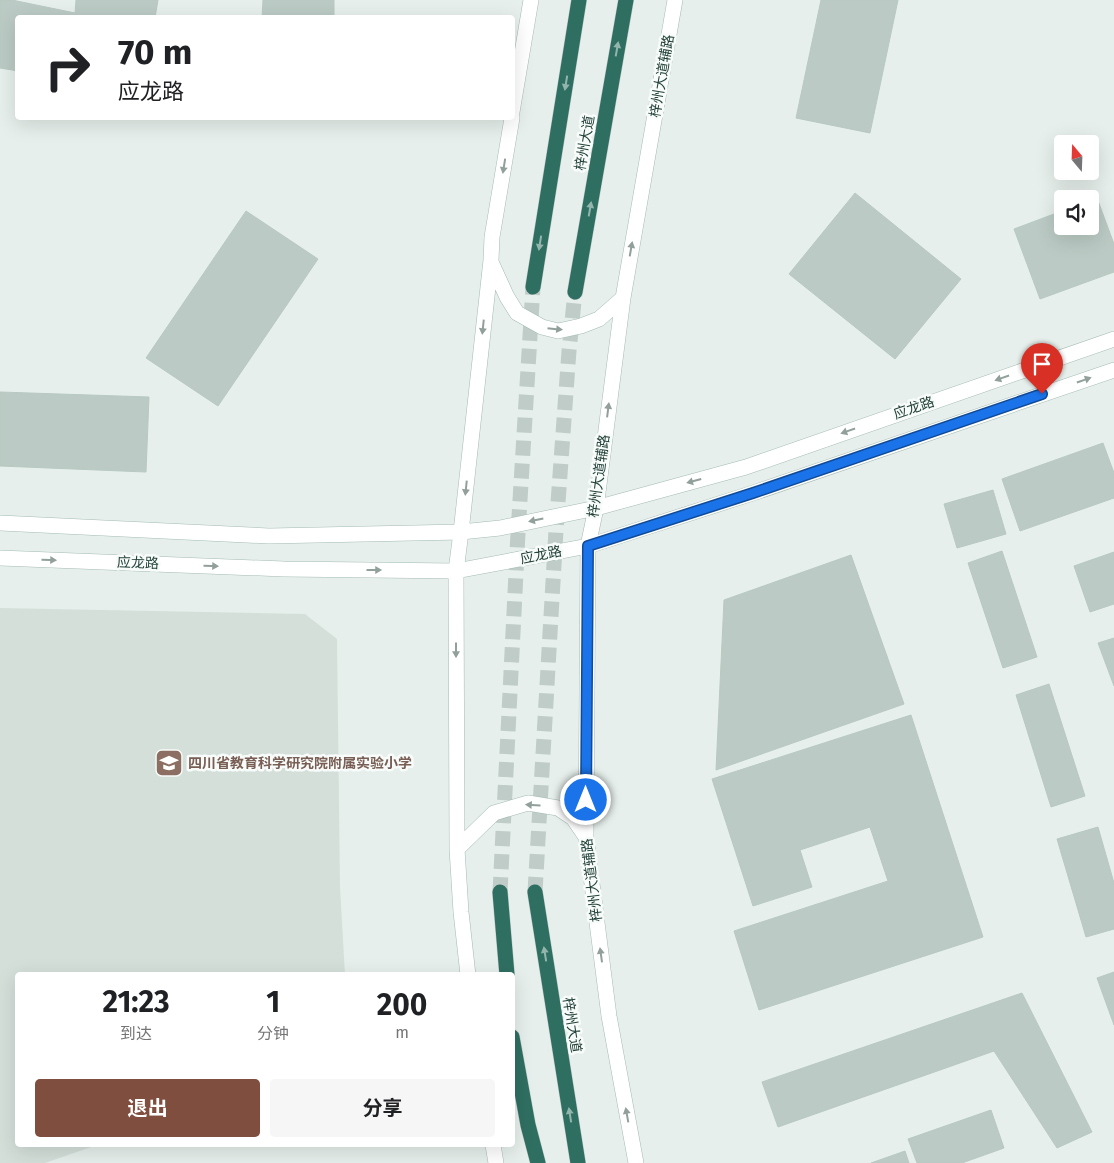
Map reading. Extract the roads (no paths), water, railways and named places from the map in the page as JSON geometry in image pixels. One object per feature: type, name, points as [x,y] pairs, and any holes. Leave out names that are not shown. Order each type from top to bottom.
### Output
[{"type":"highway","name":"梓州大道","points":[[533,287],[579,0]]},
{"type":"highway","name":"梓州大道","points":[[575,292],[626,0]]},
{"type":"highway","points":[[500,892],[507,972]]},
{"type":"highway","name":"梓州大道","points":[[535,892],[578,1163]]},
{"type":"highway","points":[[515,1054],[528,1125],[538,1163]]},
{"type":"main road","points":[[515,94],[531,0]]},
{"type":"main road","name":"梓州大道辅路","points":[[636,1163],[609,1016],[586,837],[588,546],[596,508],[623,298],[675,0]]},
{"type":"main road","points":[[468,972],[460,912],[457,849],[456,570],[492,237],[512,120]]},
{"type":"main road","points":[[491,260],[507,298],[517,313],[542,327],[558,331],[581,326],[599,319],[623,298]]},
{"type":"main road","name":"应龙路","points":[[0,523],[269,536],[461,532],[500,528],[596,508],[746,467],[1114,339]]},
{"type":"main road","name":"应龙路","points":[[0,558],[284,569],[456,570],[588,546],[753,493],[1114,370]]},
{"type":"main road","points":[[457,849],[494,813],[528,803],[558,808],[573,818],[586,837]]},
{"type":"main road","points":[[493,1147],[496,1163]]},
{"type":"tunnel","points":[[500,892],[518,533],[533,287]]},
{"type":"tunnel","points":[[535,892],[556,530],[575,292]]},
{"type":"place","name":"四川省教育科学研究院附属实验小学","points":[[169,763]]}]
